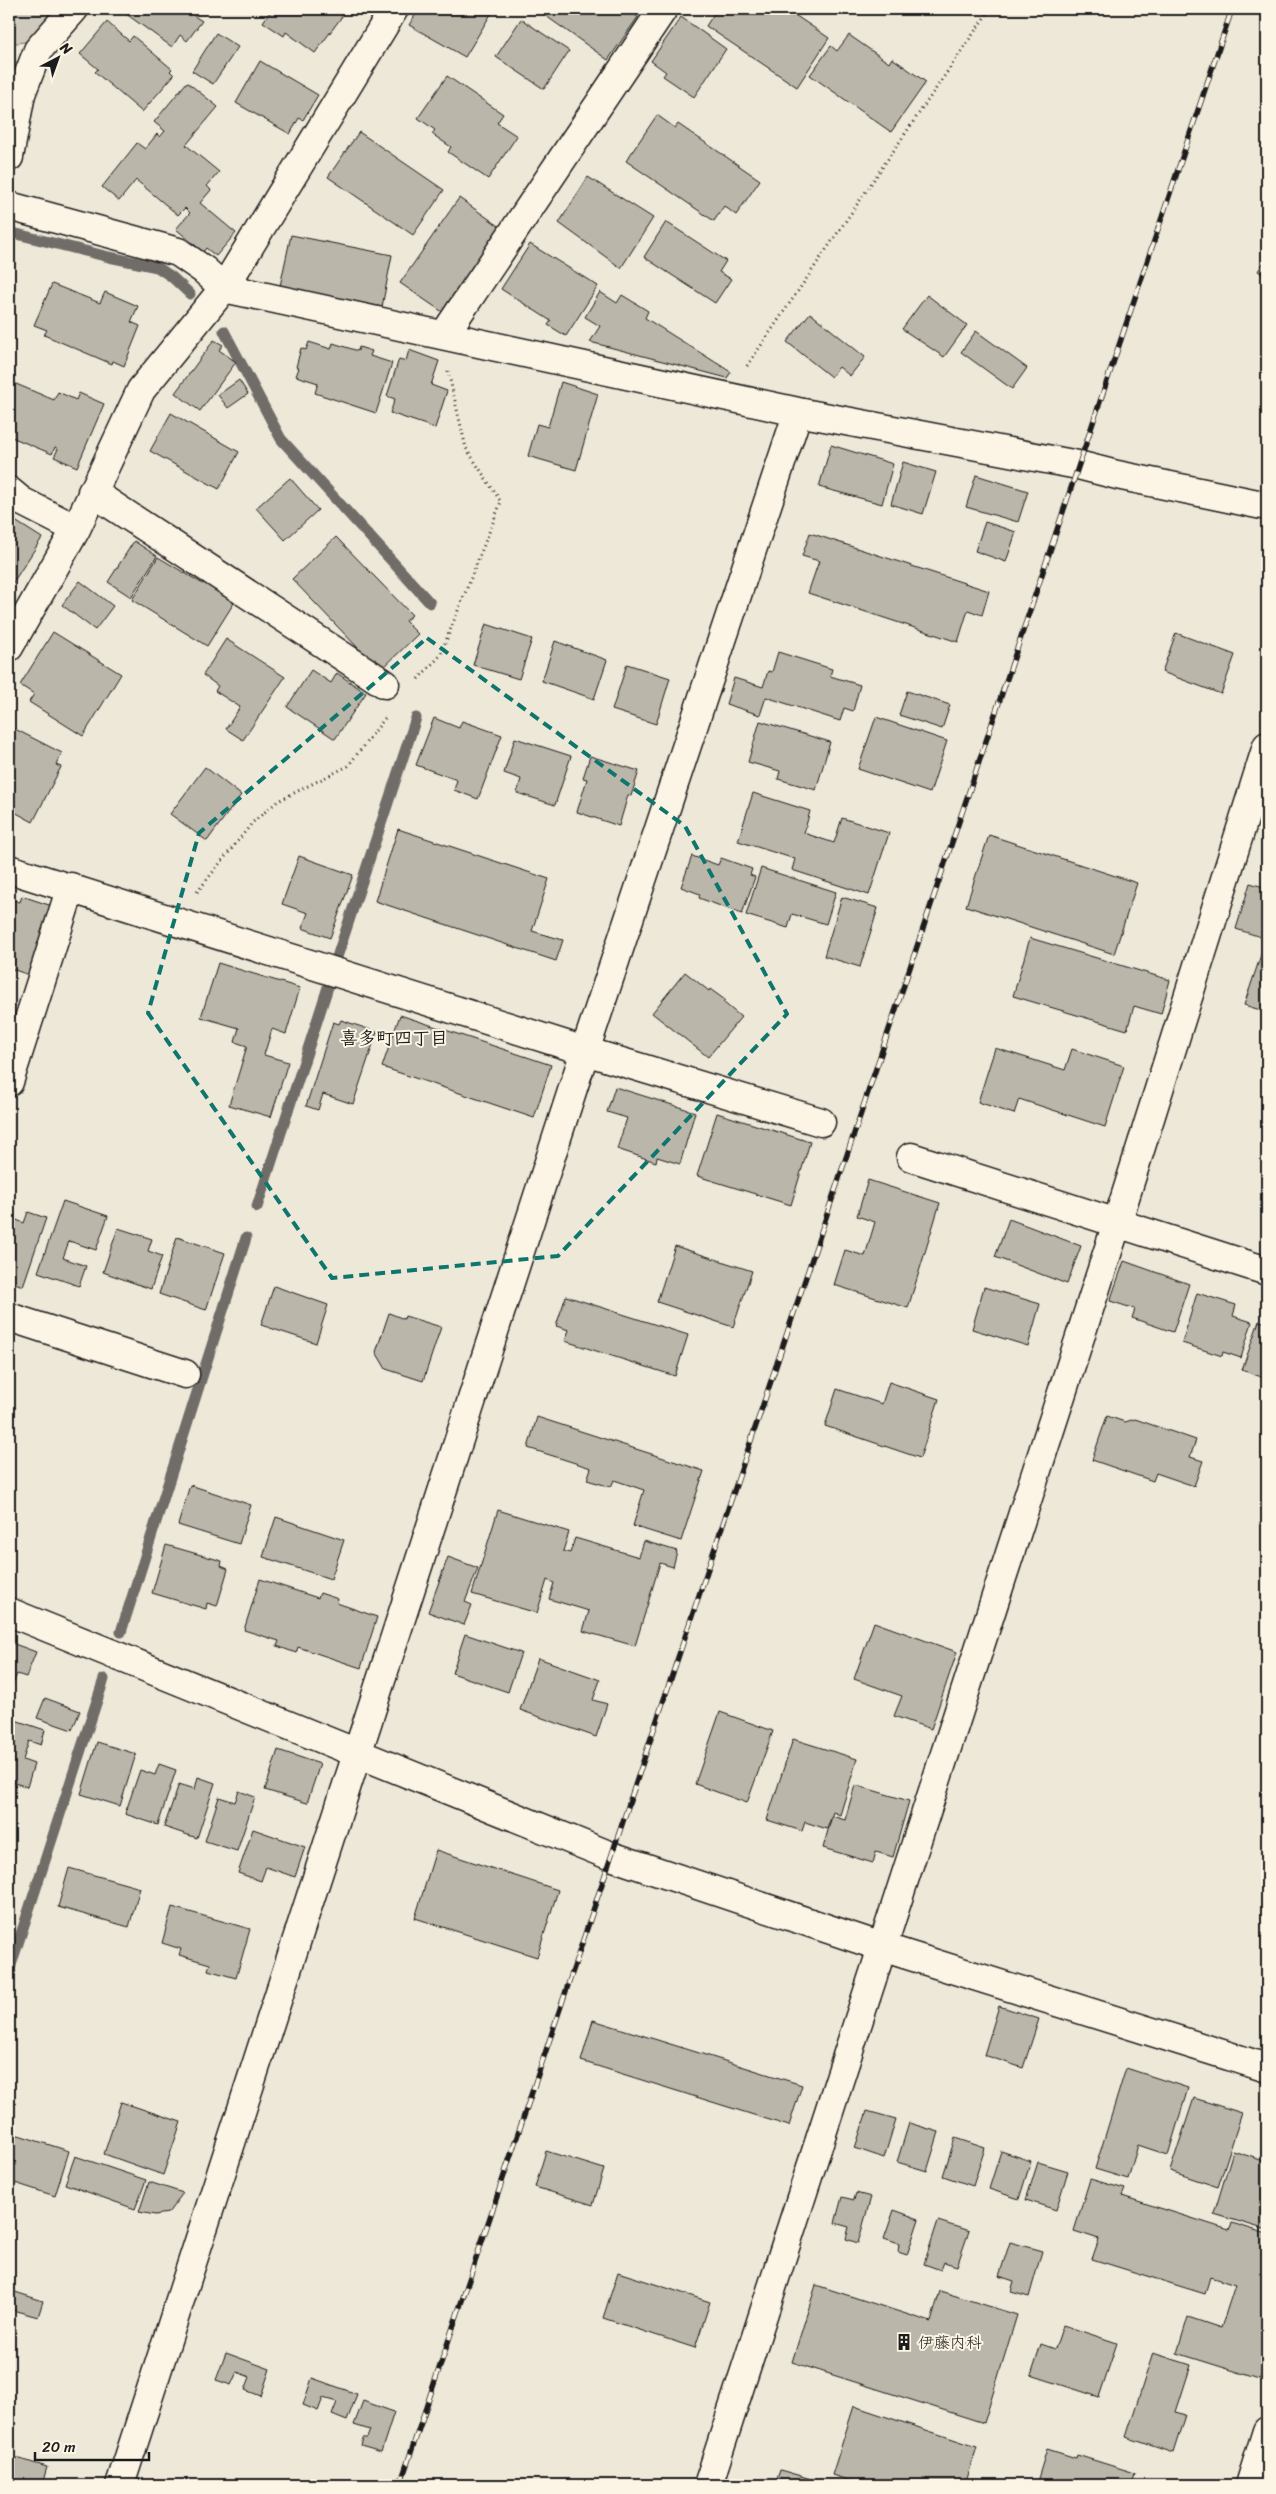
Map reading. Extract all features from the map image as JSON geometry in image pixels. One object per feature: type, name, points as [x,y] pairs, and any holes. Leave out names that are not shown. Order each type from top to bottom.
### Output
[{"type":"street","points":[[9,157],[21,94],[38,50],[74,9]]},
{"type":"street","points":[[9,647],[76,529],[141,390],[224,288],[394,9]]},
{"type":"street","points":[[444,336],[662,9]]},
{"type":"street","points":[[9,206],[178,252],[204,270],[224,288],[798,412],[1078,465],[1267,506]]},
{"type":"street","points":[[120,2485],[585,1051],[798,412]]},
{"type":"street","points":[[9,491],[21,500],[76,529]]},
{"type":"street","points":[[92,492],[385,684]]},
{"type":"street","points":[[708,2485],[1117,1222],[1267,746]]},
{"type":"street","points":[[9,869],[71,887],[585,1051],[821,1122]]},
{"type":"street","points":[[9,1082],[71,887]]},
{"type":"street","points":[[911,1157],[1267,1271]]},
{"type":"street","points":[[9,1317],[185,1374]]},
{"type":"street","points":[[9,1612],[611,1856],[882,1947],[1267,2068]]},
{"type":"street","points":[[1250,2485],[1267,2431]]},
{"type":"path","points":[[742,400],[747,366],[990,9]]},
{"type":"path","points":[[1262,92],[1267,84]]},
{"type":"highlighted area","points":[[427,638],[685,826],[787,1014],[558,1256],[332,1278],[148,1013],[199,833]]},
{"type":"shaded area","points":[[9,9],[56,9],[31,41],[9,44]]},
{"type":"building","points":[[123,9],[199,9],[194,16],[202,21],[187,41],[180,35],[172,47],[122,11]]},
{"type":"building","points":[[272,9],[335,9],[343,15],[315,53],[286,32],[284,36],[263,22]]},
{"type":"building","points":[[419,9],[494,9],[465,57],[409,25]]},
{"type":"building","points":[[536,9],[627,9],[638,17],[608,60]]},
{"type":"building","points":[[717,9],[786,9],[829,38],[797,87],[706,26]]},
{"type":"building","points":[[681,17],[726,49],[694,97],[663,76],[666,72],[651,61]]},
{"type":"building","points":[[521,19],[569,51],[544,89],[496,57]]},
{"type":"building","points":[[107,22],[129,41],[133,36],[172,69],[170,71],[174,75],[142,112],[95,72],[98,69],[80,54]]},
{"type":"building","points":[[216,33],[238,47],[213,84],[192,71]]},
{"type":"building","points":[[849,35],[889,63],[892,58],[926,82],[891,132],[810,75],[831,46],[837,51]]},
{"type":"building","points":[[260,61],[318,95],[303,120],[299,118],[290,134],[236,103]]},
{"type":"building","points":[[9,64],[20,69],[9,97]]},
{"type":"building","points":[[447,76],[503,114],[497,123],[517,136],[488,179],[448,152],[451,147],[432,134],[435,130],[418,118]]},
{"type":"building","points":[[187,82],[218,107],[186,145],[219,172],[207,186],[211,190],[200,203],[236,233],[216,256],[206,248],[203,252],[176,229],[190,213],[185,208],[178,215],[136,180],[119,201],[102,187],[137,143],[145,149],[157,134],[160,137],[165,131],[154,122]]},
{"type":"building","points":[[657,115],[675,128],[678,124],[760,180],[736,215],[724,206],[714,221],[626,161]]},
{"type":"building","points":[[359,132],[444,190],[413,235],[328,177]]},
{"type":"building","points":[[588,177],[653,218],[621,268],[559,223]]},
{"type":"building","points":[[459,198],[502,228],[444,313],[400,283]]},
{"type":"building","points":[[666,222],[726,261],[719,272],[731,279],[715,303],[644,257]]},
{"type":"building","points":[[291,235],[392,255],[382,307],[280,286]]},
{"type":"building","points":[[530,244],[598,286],[566,336],[548,325],[551,321],[501,289]]},
{"type":"building","points":[[1267,257],[1267,277],[1258,271]]},
{"type":"building","points":[[52,284],[100,303],[105,292],[138,306],[131,322],[140,326],[124,366],[113,361],[112,364],[44,335],[47,330],[34,325]]},
{"type":"building","points":[[600,292],[617,303],[622,295],[648,311],[645,318],[731,372],[727,378],[590,342],[600,326],[585,317]]},
{"type":"building","points":[[927,295],[967,325],[944,357],[902,329]]},
{"type":"building","points":[[810,313],[865,357],[850,376],[839,367],[831,377],[787,342]]},
{"type":"building","points":[[976,331],[1027,368],[1012,389],[961,352]]},
{"type":"building","points":[[214,340],[223,345],[219,350],[236,362],[200,411],[175,393]]},
{"type":"building","points":[[309,342],[331,349],[333,343],[358,351],[359,347],[372,351],[370,356],[392,363],[376,413],[315,393],[318,383],[296,376],[299,368],[296,367],[301,348],[306,350]]},
{"type":"building","points":[[409,350],[439,361],[431,385],[447,391],[435,428],[390,413],[395,399],[387,396],[399,359],[406,361]]},
{"type":"building","points":[[239,380],[248,394],[228,408],[218,395]]},
{"type":"building","points":[[9,381],[54,400],[58,392],[76,400],[79,393],[104,404],[77,467],[54,457],[58,449],[55,447],[52,454],[9,436]]},
{"type":"building","points":[[561,382],[598,394],[576,470],[528,456],[537,424],[548,427]]},
{"type":"building","points":[[171,413],[239,452],[219,489],[150,451]]},
{"type":"building","points":[[831,445],[893,464],[882,504],[819,487]]},
{"type":"building","points":[[903,462],[936,472],[923,514],[891,504]]},
{"type":"building","points":[[976,475],[1028,491],[1018,522],[966,507]]},
{"type":"building","points":[[290,478],[318,510],[285,540],[256,508]]},
{"type":"building","points":[[9,517],[42,538],[12,584],[9,585]]},
{"type":"building","points":[[985,522],[1016,532],[1006,562],[975,551]]},
{"type":"building","points":[[810,533],[989,591],[982,615],[968,610],[958,642],[808,593],[819,561],[802,556]]},
{"type":"building","points":[[336,537],[412,615],[405,621],[418,634],[380,671],[292,579]]},
{"type":"building","points":[[134,541],[157,556],[131,597],[108,582]]},
{"type":"building","points":[[158,557],[203,584],[205,579],[237,598],[207,646],[132,600]]},
{"type":"building","points":[[80,581],[113,606],[95,630],[62,605]]},
{"type":"building","points":[[486,624],[532,639],[519,679],[473,665]]},
{"type":"building","points":[[53,632],[121,674],[83,736],[29,702],[34,694],[20,685]]},
{"type":"building","points":[[1176,633],[1235,655],[1221,694],[1162,672]]},
{"type":"building","points":[[226,639],[285,677],[243,740],[226,729],[240,707],[215,691],[218,686],[203,675]]},
{"type":"building","points":[[555,641],[607,660],[594,699],[542,681]]},
{"type":"building","points":[[778,652],[832,669],[830,676],[860,685],[853,711],[844,708],[840,721],[766,697],[760,715],[726,704],[734,678],[763,687],[768,671],[772,672]]},
{"type":"building","points":[[627,664],[670,678],[656,724],[612,710]]},
{"type":"building","points":[[311,670],[331,683],[337,673],[366,693],[335,739],[287,707]]},
{"type":"building","points":[[907,691],[950,705],[942,729],[899,715]]},
{"type":"building","points":[[876,717],[947,741],[930,793],[858,769]]},
{"type":"building","points":[[434,718],[459,728],[462,721],[502,735],[478,799],[454,790],[457,780],[416,765]]},
{"type":"building","points":[[760,721],[830,742],[816,790],[778,779],[780,771],[748,762]]},
{"type":"building","points":[[11,727],[62,753],[56,765],[61,767],[33,822],[9,809]]},
{"type":"building","points":[[515,738],[571,756],[555,805],[517,793],[521,779],[504,773]]},
{"type":"building","points":[[590,756],[639,771],[631,796],[628,795],[619,826],[577,812],[587,779],[583,778]]},
{"type":"building","points":[[205,767],[241,795],[207,841],[170,814]]},
{"type":"building","points":[[753,793],[810,811],[804,833],[834,843],[842,818],[889,833],[869,895],[792,870],[795,859],[738,841]]},
{"type":"building","points":[[398,829],[549,879],[532,931],[563,940],[556,961],[375,901]]},
{"type":"building","points":[[989,835],[1137,883],[1114,954],[966,906]]},
{"type":"building","points":[[299,856],[353,875],[330,938],[302,928],[308,913],[282,904]]},
{"type":"building","points":[[692,856],[718,865],[721,858],[752,869],[750,875],[755,877],[742,914],[699,898],[700,894],[681,887]]},
{"type":"building","points":[[761,868],[836,892],[826,924],[792,914],[788,928],[746,915]]},
{"type":"building","points":[[1250,883],[1267,888],[1267,939],[1236,929]]},
{"type":"building","points":[[22,896],[52,906],[29,975],[9,968],[9,899],[20,902]]},
{"type":"building","points":[[842,897],[878,908],[860,967],[824,956]]},
{"type":"building","points":[[1030,938],[1170,980],[1161,1014],[1134,1006],[1127,1030],[1013,996]]},
{"type":"building","points":[[1264,946],[1267,947],[1267,1012],[1244,1005]]},
{"type":"building","points":[[218,963],[300,988],[286,1034],[272,1029],[264,1055],[288,1062],[271,1117],[229,1105],[247,1046],[235,1042],[239,1028],[201,1017]]},
{"type":"building","points":[[685,972],[709,991],[710,989],[725,1000],[723,1002],[741,1017],[708,1057],[652,1013]]},
{"type":"building","points":[[400,1015],[551,1065],[534,1118],[382,1067]]},
{"type":"building","points":[[341,1020],[377,1032],[353,1104],[323,1094],[318,1110],[306,1106],[333,1022],[339,1024]]},
{"type":"building","points":[[995,1048],[1065,1070],[1072,1049],[1124,1066],[1105,1127],[1019,1099],[1014,1114],[978,1102]]},
{"type":"building","points":[[615,1087],[695,1112],[680,1164],[657,1157],[656,1162],[617,1149],[627,1118],[607,1112]]},
{"type":"building","points":[[717,1113],[810,1142],[791,1205],[697,1176]]},
{"type":"building","points":[[868,1180],[940,1203],[908,1308],[834,1285],[845,1250],[865,1256],[875,1222],[857,1216]]},
{"type":"building","points":[[63,1201],[108,1216],[96,1250],[69,1241],[63,1258],[86,1266],[79,1286],[38,1272]]},
{"type":"building","points":[[28,1212],[46,1218],[23,1286],[9,1281],[9,1217],[24,1223]]},
{"type":"building","points":[[1009,1219],[1081,1246],[1067,1284],[995,1257]]},
{"type":"building","points":[[118,1228],[152,1239],[148,1251],[162,1256],[151,1289],[103,1272]]},
{"type":"building","points":[[177,1237],[225,1253],[206,1310],[159,1294]]},
{"type":"building","points":[[675,1246],[752,1271],[733,1327],[657,1302]]},
{"type":"building","points":[[1124,1261],[1189,1284],[1173,1332],[1132,1318],[1135,1309],[1110,1301]]},
{"type":"building","points":[[274,1286],[328,1305],[316,1343],[261,1325]]},
{"type":"building","points":[[984,1287],[1040,1304],[1028,1346],[972,1329]]},
{"type":"building","points":[[1197,1293],[1236,1305],[1233,1316],[1252,1322],[1241,1358],[1223,1352],[1222,1356],[1182,1343]]},
{"type":"building","points":[[566,1296],[688,1335],[675,1376],[565,1341],[569,1330],[556,1326]]},
{"type":"building","points":[[389,1313],[404,1319],[405,1316],[441,1327],[423,1381],[386,1369],[376,1352]]},
{"type":"building","points":[[1259,1321],[1267,1323],[1267,1379],[1242,1370]]},
{"type":"building","points":[[889,1382],[939,1399],[920,1458],[825,1426],[837,1389],[882,1404]]},
{"type":"building","points":[[1107,1416],[1125,1422],[1135,1419],[1196,1440],[1190,1457],[1203,1461],[1194,1486],[1156,1473],[1153,1481],[1092,1460]]},
{"type":"building","points":[[537,1417],[704,1471],[681,1541],[633,1526],[644,1490],[614,1480],[611,1487],[587,1480],[591,1468],[528,1448]]},
{"type":"building","points":[[190,1485],[251,1505],[239,1544],[178,1525]]},
{"type":"building","points":[[498,1510],[569,1532],[563,1551],[570,1553],[575,1538],[639,1557],[644,1541],[677,1551],[673,1567],[660,1563],[635,1646],[583,1631],[589,1611],[549,1599],[554,1583],[547,1580],[537,1613],[472,1594]]},
{"type":"building","points":[[276,1517],[344,1540],[331,1579],[263,1557]]},
{"type":"building","points":[[166,1545],[222,1561],[221,1566],[228,1569],[217,1606],[207,1603],[206,1609],[152,1593]]},
{"type":"building","points":[[448,1557],[478,1568],[465,1602],[472,1605],[464,1625],[428,1612]]},
{"type":"building","points":[[260,1579],[318,1598],[320,1593],[338,1599],[337,1603],[377,1617],[361,1668],[298,1647],[296,1653],[277,1646],[279,1641],[244,1630]]},
{"type":"building","points":[[874,1622],[957,1652],[931,1729],[894,1716],[902,1696],[854,1679]]},
{"type":"building","points":[[465,1634],[521,1653],[508,1692],[452,1673]]},
{"type":"building","points":[[9,1642],[36,1652],[26,1677],[17,1674],[9,1694]]},
{"type":"building","points":[[538,1658],[600,1680],[593,1700],[607,1704],[596,1737],[520,1710]]},
{"type":"building","points":[[45,1698],[80,1711],[72,1730],[37,1718]]},
{"type":"building","points":[[720,1712],[773,1731],[747,1803],[695,1784]]},
{"type":"building","points":[[9,1718],[45,1730],[41,1745],[29,1741],[23,1760],[34,1764],[27,1787],[9,1781]]},
{"type":"building","points":[[793,1739],[857,1759],[840,1815],[833,1812],[827,1829],[805,1822],[802,1831],[767,1820]]},
{"type":"building","points":[[97,1742],[136,1754],[120,1806],[81,1794]]},
{"type":"building","points":[[278,1750],[320,1764],[307,1803],[265,1790]]},
{"type":"building","points":[[159,1764],[176,1770],[158,1825],[125,1814],[140,1770],[155,1775]]},
{"type":"building","points":[[198,1777],[215,1783],[197,1838],[164,1827],[179,1784],[195,1789]]},
{"type":"building","points":[[855,1785],[909,1801],[893,1857],[876,1852],[873,1863],[823,1848],[832,1816],[845,1820]]},
{"type":"building","points":[[239,1791],[255,1797],[237,1851],[205,1841],[219,1797],[235,1802]]},
{"type":"building","points":[[253,1829],[305,1847],[295,1877],[266,1867],[261,1881],[238,1873]]},
{"type":"building","points":[[436,1850],[558,1890],[537,1957],[415,1918]]},
{"type":"building","points":[[69,1868],[140,1888],[129,1927],[58,1907]]},
{"type":"building","points":[[172,1907],[250,1929],[236,1978],[208,1970],[210,1964],[179,1955],[181,1949],[162,1943]]},
{"type":"building","points":[[999,2006],[1039,2019],[1023,2068],[984,2055]]},
{"type":"building","points":[[593,2020],[802,2085],[789,2126],[581,2061]]},
{"type":"building","points":[[1126,2068],[1188,2088],[1168,2155],[1138,2145],[1128,2179],[1095,2169]]},
{"type":"building","points":[[1194,2098],[1242,2113],[1218,2187],[1170,2171]]},
{"type":"building","points":[[121,2102],[181,2122],[163,2175],[104,2154]]},
{"type":"building","points":[[867,2111],[896,2119],[884,2158],[855,2148]]},
{"type":"building","points":[[909,2123],[939,2132],[927,2171],[897,2162]]},
{"type":"building","points":[[9,2132],[69,2151],[55,2196],[9,2181]]},
{"type":"building","points":[[955,2138],[985,2148],[973,2186],[943,2176]]},
{"type":"building","points":[[546,2151],[604,2169],[593,2205],[535,2187]]},
{"type":"building","points":[[1001,2151],[1031,2161],[1019,2199],[989,2189]]},
{"type":"building","points":[[1233,2151],[1267,2162],[1267,2230],[1214,2214]]},
{"type":"building","points":[[75,2156],[146,2180],[135,2209],[65,2184]]},
{"type":"building","points":[[1038,2162],[1068,2171],[1056,2210],[1026,2200]]},
{"type":"building","points":[[1090,2179],[1125,2189],[1122,2196],[1229,2230],[1232,2223],[1267,2234],[1267,2356],[1260,2379],[1177,2353],[1188,2317],[1221,2328],[1235,2285],[1210,2277],[1205,2294],[1092,2259],[1099,2239],[1074,2231]]},
{"type":"building","points":[[149,2182],[183,2193],[168,2213],[155,2215],[139,2212]]},
{"type":"building","points":[[856,2193],[871,2197],[858,2243],[846,2239],[849,2227],[835,2223],[842,2197],[854,2200]]},
{"type":"building","points":[[894,2210],[919,2219],[907,2255],[898,2252],[899,2244],[884,2239]]},
{"type":"building","points":[[938,2221],[969,2231],[957,2266],[944,2262],[941,2270],[924,2264]]},
{"type":"building","points":[[1010,2242],[1042,2251],[1029,2297],[1011,2292],[1014,2281],[999,2276]]},
{"type":"building","points":[[618,2272],[710,2302],[695,2348],[603,2318]]},
{"type":"building","name":"伊藤内科","points":[[816,2285],[931,2322],[940,2291],[1017,2315],[984,2423],[792,2362]]},
{"type":"building","points":[[9,2290],[43,2301],[38,2317],[9,2309]]},
{"type":"building","points":[[1063,2325],[1117,2343],[1099,2397],[1031,2375],[1041,2344],[1055,2349]]},
{"type":"building","points":[[226,2353],[270,2369],[261,2396],[245,2390],[250,2377],[237,2372],[231,2385],[216,2380]]},
{"type":"building","points":[[1153,2353],[1191,2365],[1176,2412],[1185,2415],[1173,2453],[1126,2437]]},
{"type":"building","points":[[312,2378],[357,2394],[347,2421],[332,2415],[337,2402],[323,2398],[318,2411],[303,2405]]},
{"type":"building","points":[[363,2401],[394,2412],[381,2452],[361,2446],[363,2438],[367,2438],[370,2430],[354,2425]]},
{"type":"building","points":[[854,2406],[977,2447],[965,2485],[863,2485],[832,2475]]},
{"type":"building","points":[[9,2445],[16,2447],[13,2457],[47,2467],[42,2485],[9,2485]]},
{"type":"building","points":[[1047,2449],[1076,2458],[1077,2455],[1135,2473],[1132,2485],[1036,2485]]},
{"type":"building","points":[[780,2470],[832,2485],[775,2485]]},
{"type":"building","points":[[148,2481],[159,2485],[146,2485]]},
{"type":"waterway","points":[[9,232],[157,267],[172,277],[190,294]]},
{"type":"waterway","points":[[224,331],[281,439],[430,603]]},
{"type":"waterway","points":[[337,957],[416,718]]},
{"type":"waterway","points":[[257,1207],[328,987]]},
{"type":"waterway","points":[[121,1632],[246,1238]]},
{"type":"waterway","points":[[9,1971],[104,1679]]},
{"type":"railway","points":[[400,2485],[1232,9]]},
{"type":"place","name":"伊藤内科","points":[[904,2342]]},
{"type":"district","name":"喜多町四丁目","points":[[394,1038]]}]
